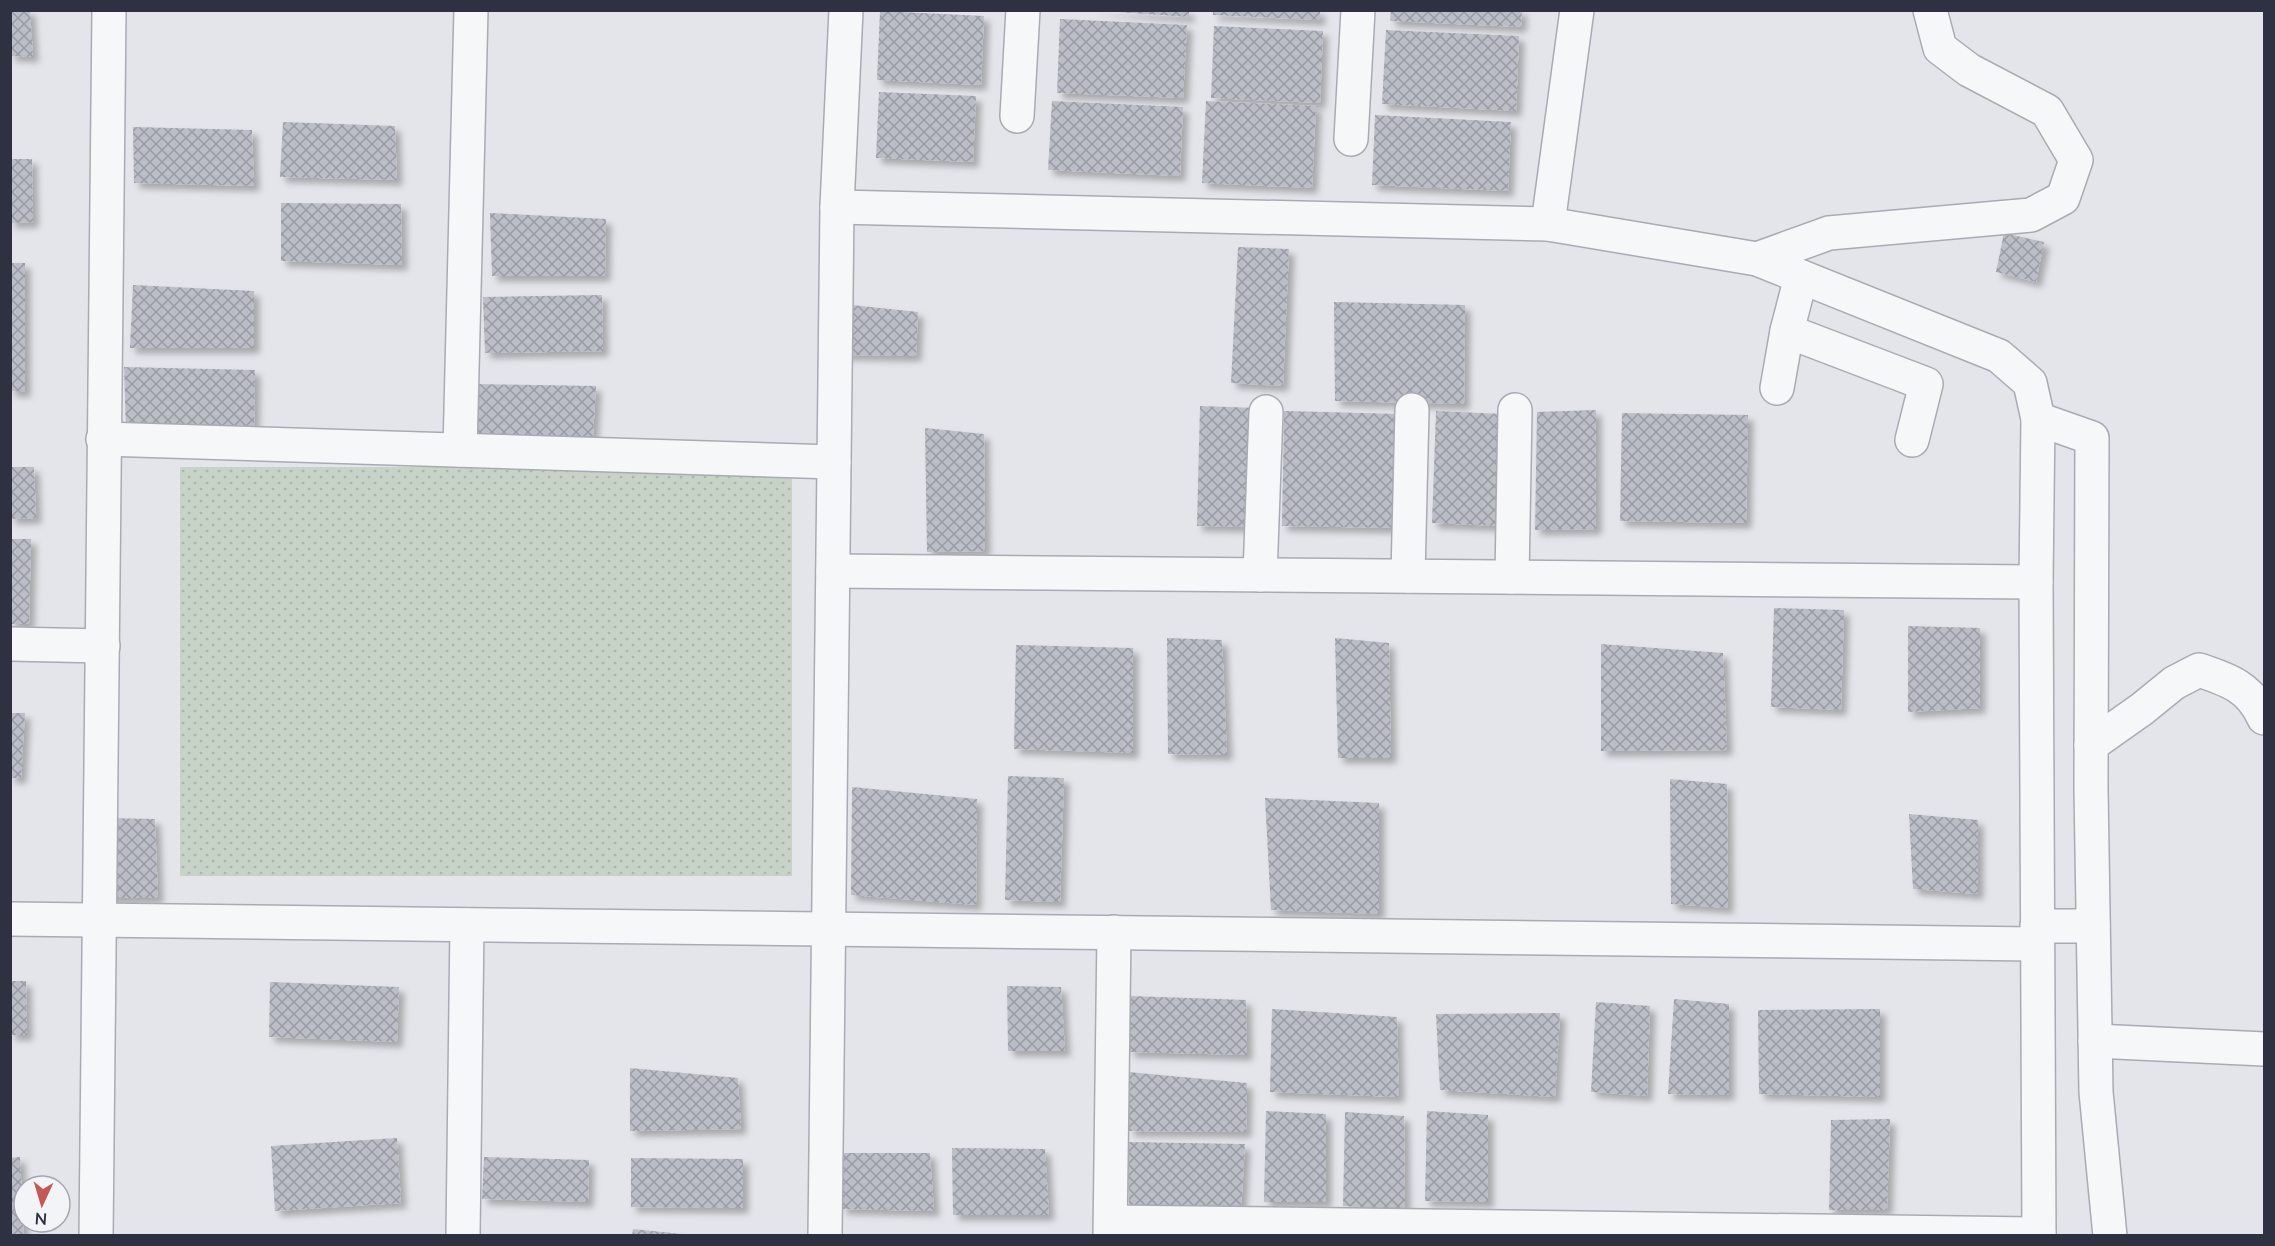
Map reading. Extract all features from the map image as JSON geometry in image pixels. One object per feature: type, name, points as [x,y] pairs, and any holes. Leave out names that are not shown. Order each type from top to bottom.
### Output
[{"type":"street","points":[[96,1236],[109,10]]},
{"type":"street","points":[[460,450],[471,10]]},
{"type":"street","points":[[825,1236],[837,207],[846,10]]},
{"type":"street","points":[[1017,116],[1023,10]]},
{"type":"street","points":[[1351,139],[1358,10]]},
{"type":"street","points":[[1548,224],[1576,10]]},
{"type":"street","points":[[1758,259],[1828,233],[2031,215],[2063,198],[2076,160],[2047,111],[1969,70],[1940,48],[1930,10]]},
{"type":"street","points":[[837,207],[1548,224],[1758,259],[1999,356],[2030,383],[2038,419],[2036,582],[2038,1235],[1110,1229],[1114,932]]},
{"type":"street","points":[[1777,388],[1787,331],[1801,277]]},
{"type":"street","points":[[1787,331],[1926,384],[1912,440]]},
{"type":"street","points":[[1408,576],[1412,410]]},
{"type":"street","points":[[1512,577],[1515,410]]},
{"type":"street","points":[[1260,575],[1266,412]]},
{"type":"street","points":[[2038,419],[2092,438],[2091,745],[2096,1092],[2110,1236]]},
{"type":"street","points":[[103,439],[834,462]]},
{"type":"street","points":[[833,571],[2036,582]]},
{"type":"street","points":[[10,644],[103,646]]},
{"type":"street","points":[[2091,745],[2142,710],[2174,682],[2199,670],[2235,683],[2259,705],[2265,718]]},
{"type":"street","points":[[10,919],[1114,932],[2037,935],[2093,926]]},
{"type":"street","points":[[463,1236],[467,925]]},
{"type":"street","points":[[2095,1041],[2265,1049]]},
{"type":"green space","points":[[180,467],[792,467],[792,876],[180,876]]},
{"type":"building","points":[[10,10],[30,10],[33,57],[10,56]]},
{"type":"building","points":[[1089,10],[1189,10],[1189,17]]},
{"type":"building","points":[[1213,10],[1320,10],[1320,20],[1213,15]]},
{"type":"building","points":[[1391,10],[1522,10],[1521,27],[1390,21]]},
{"type":"building","points":[[880,11],[984,16],[981,85],[877,80]]},
{"type":"building","points":[[1060,19],[1187,25],[1183,98],[1057,93]]},
{"type":"building","points":[[1214,26],[1323,31],[1320,103],[1211,98]]},
{"type":"building","points":[[1386,30],[1519,36],[1516,111],[1382,104]]},
{"type":"building","points":[[879,92],[976,96],[973,162],[876,158]]},
{"type":"building","points":[[1052,101],[1183,107],[1180,176],[1048,170]]},
{"type":"building","points":[[1206,101],[1316,106],[1312,188],[1202,183]]},
{"type":"building","points":[[1375,115],[1511,122],[1508,191],[1372,185]]},
{"type":"building","points":[[283,122],[395,126],[397,180],[280,177]]},
{"type":"building","points":[[133,127],[252,130],[254,186],[134,183]]},
{"type":"building","points":[[10,159],[32,159],[33,222],[10,223]]},
{"type":"building","points":[[281,203],[401,204],[402,265],[281,261]]},
{"type":"building","points":[[490,213],[606,219],[605,276],[492,276]]},
{"type":"building","points":[[2004,233],[2044,242],[2036,282],[1996,272]]},
{"type":"building","points":[[1238,247],[1289,249],[1283,386],[1231,383]]},
{"type":"building","points":[[10,263],[25,263],[25,392],[10,391]]},
{"type":"building","points":[[133,285],[254,291],[254,348],[130,348]]},
{"type":"building","points":[[602,295],[603,351],[485,353],[483,297]]},
{"type":"building","points":[[1334,302],[1465,305],[1464,404],[1335,401]]},
{"type":"building","points":[[842,304],[918,312],[916,356],[842,355]]},
{"type":"building","points":[[124,367],[255,370],[254,428],[126,430]]},
{"type":"building","points":[[476,384],[596,386],[593,436],[476,436]]},
{"type":"building","points":[[1200,406],[1257,408],[1254,527],[1197,526]]},
{"type":"building","points":[[1596,410],[1596,529],[1535,530],[1537,412]]},
{"type":"building","points":[[1284,411],[1400,414],[1398,528],[1282,526]]},
{"type":"building","points":[[1436,411],[1503,414],[1499,526],[1432,523]]},
{"type":"building","points":[[1622,413],[1748,415],[1746,523],[1620,521]]},
{"type":"building","points":[[925,428],[984,434],[985,551],[927,552]]},
{"type":"building","points":[[10,467],[34,467],[36,518],[10,519]]},
{"type":"building","points":[[10,539],[31,539],[29,624],[10,624]]},
{"type":"building","points":[[1774,608],[1844,610],[1841,710],[1771,707]]},
{"type":"building","points":[[1908,626],[1980,628],[1980,708],[1908,712]]},
{"type":"building","points":[[1167,638],[1222,640],[1227,755],[1168,754]]},
{"type":"building","points":[[1335,638],[1389,643],[1391,758],[1338,758]]},
{"type":"building","points":[[1601,644],[1723,653],[1727,750],[1601,751]]},
{"type":"building","points":[[1016,645],[1133,648],[1133,753],[1014,749]]},
{"type":"building","points":[[10,713],[25,713],[21,778],[10,778]]},
{"type":"building","points":[[1008,776],[1064,778],[1060,902],[1005,900]]},
{"type":"building","points":[[1670,779],[1727,784],[1728,908],[1671,904]]},
{"type":"building","points":[[852,787],[977,799],[976,905],[851,895]]},
{"type":"building","points":[[1265,798],[1379,803],[1379,914],[1271,910]]},
{"type":"building","points":[[1909,814],[1978,820],[1978,894],[1913,889]]},
{"type":"building","points":[[107,818],[155,819],[158,898],[108,898]]},
{"type":"building","points":[[10,981],[26,981],[27,1035],[10,1035]]},
{"type":"building","points":[[270,982],[399,987],[397,1042],[269,1037]]},
{"type":"building","points":[[1007,986],[1061,987],[1065,1051],[1008,1051]]},
{"type":"building","points":[[1130,996],[1246,1000],[1247,1055],[1129,1052]]},
{"type":"building","points":[[1674,999],[1729,1004],[1729,1095],[1668,1094]]},
{"type":"building","points":[[1596,1002],[1650,1006],[1647,1096],[1591,1092]]},
{"type":"building","points":[[1272,1009],[1397,1017],[1399,1097],[1270,1092]]},
{"type":"building","points":[[1880,1009],[1880,1097],[1759,1094],[1758,1010]]},
{"type":"building","points":[[1560,1013],[1555,1097],[1440,1090],[1436,1014]]},
{"type":"building","points":[[630,1068],[738,1078],[741,1129],[630,1131]]},
{"type":"building","points":[[1128,1072],[1247,1083],[1246,1132],[1129,1131]]},
{"type":"building","points":[[1266,1111],[1326,1114],[1326,1202],[1264,1202]]},
{"type":"building","points":[[1427,1111],[1488,1115],[1488,1202],[1425,1201]]},
{"type":"building","points":[[1345,1112],[1404,1116],[1405,1209],[1343,1206]]},
{"type":"building","points":[[1890,1119],[1887,1210],[1829,1210],[1831,1120]]},
{"type":"building","points":[[397,1138],[401,1203],[275,1211],[271,1146]]},
{"type":"building","points":[[1127,1142],[1245,1144],[1241,1212],[1129,1209]]},
{"type":"building","points":[[952,1148],[1045,1149],[1049,1215],[953,1215]]},
{"type":"building","points":[[841,1153],[930,1153],[934,1211],[841,1209]]},
{"type":"building","points":[[20,1157],[21,1174],[12,1174],[12,1234],[24,1234],[24,1236],[10,1236],[10,1158]]},
{"type":"building","points":[[484,1157],[589,1160],[588,1202],[482,1199]]},
{"type":"building","points":[[631,1158],[743,1159],[743,1208],[631,1207]]},
{"type":"building","points":[[633,1229],[682,1234],[682,1236],[632,1236]]}]
